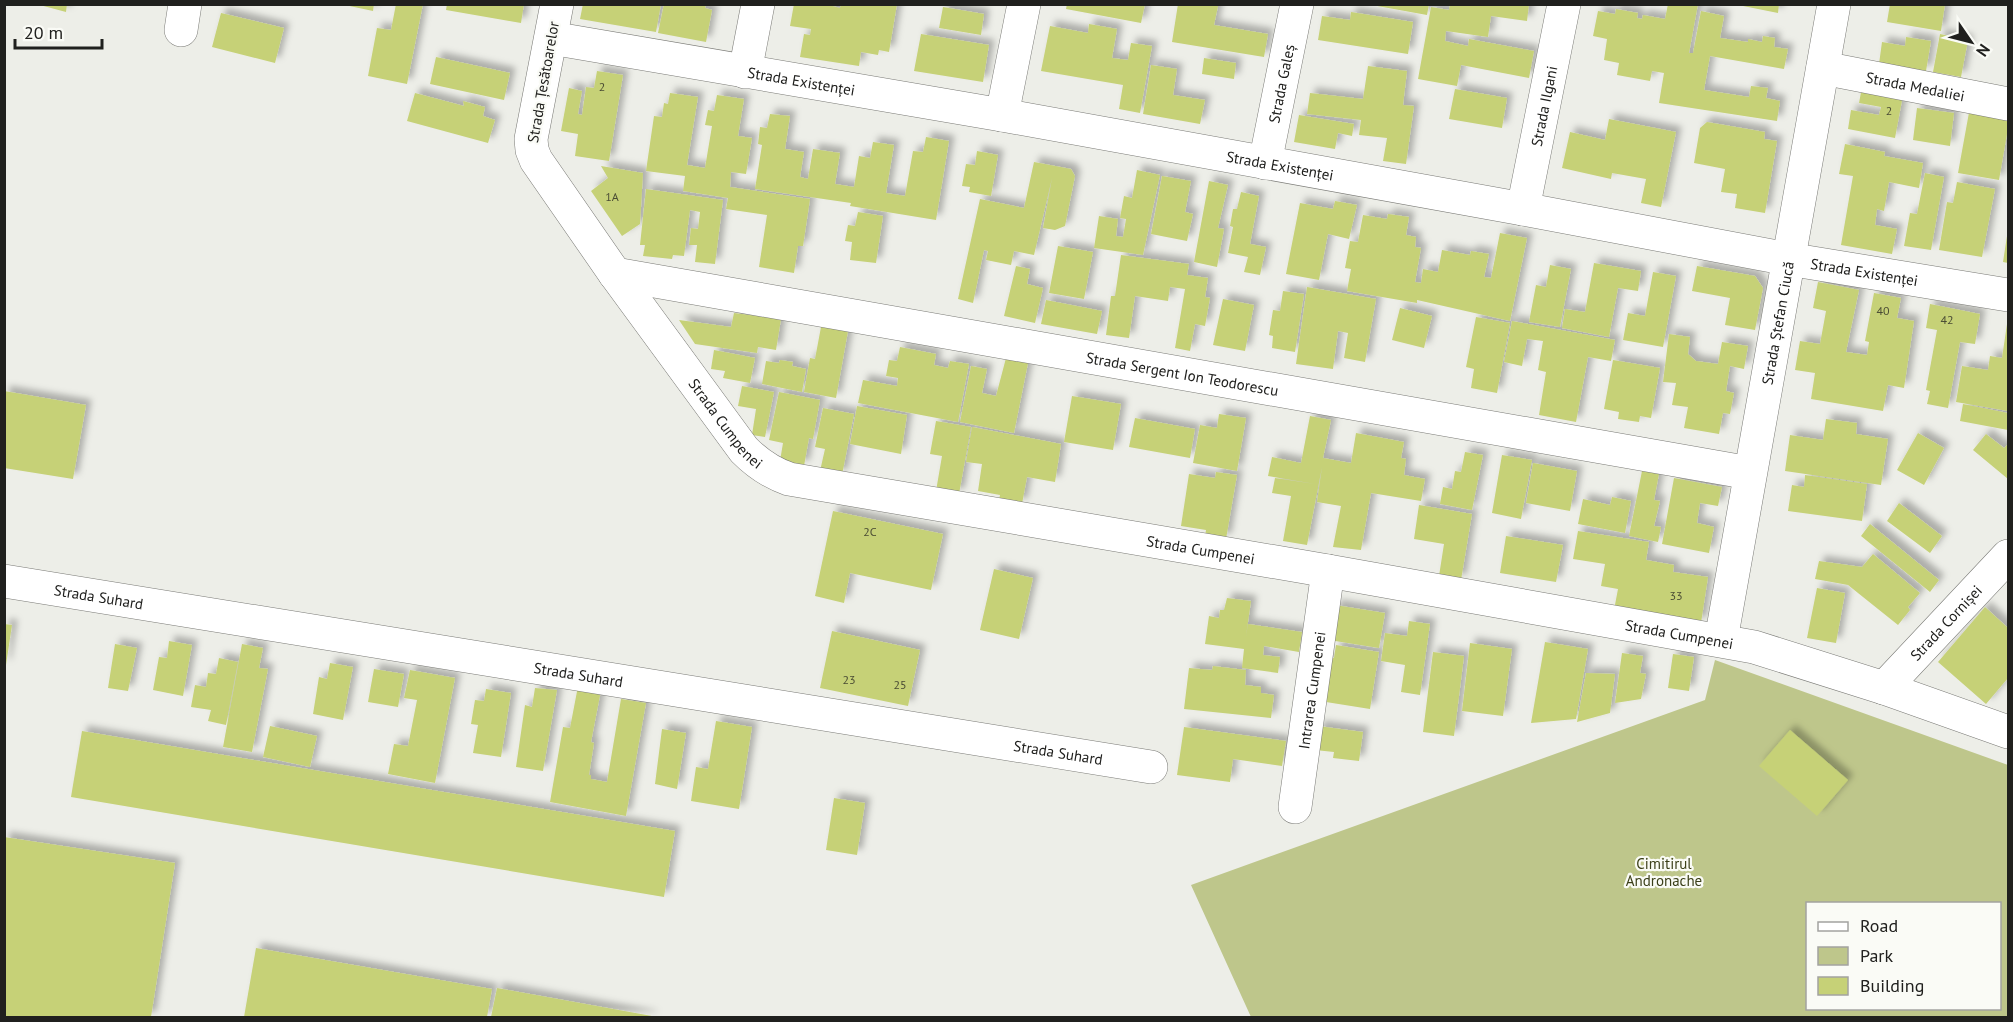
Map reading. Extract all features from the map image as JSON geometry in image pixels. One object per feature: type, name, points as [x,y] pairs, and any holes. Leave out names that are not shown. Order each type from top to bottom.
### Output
[{"type":"street","name":"Strada Țesătoarelor","points":[[536,160],[531,139],[557,4]]},
{"type":"street","points":[[745,72],[758,4]]},
{"type":"street","points":[[1002,115],[1024,4]]},
{"type":"street","name":"Strada Galeș","points":[[1265,163],[1297,4]]},
{"type":"street","name":"Strada Ilgani","points":[[1523,209],[1564,4]]},
{"type":"street","name":"Strada Ștefan Ciucă","points":[[1721,640],[1834,4]]},
{"type":"street","name":"Strada Existenței","points":[[550,38],[1002,115],[1523,209],[1788,260],[2008,295]]},
{"type":"street","name":"Strada Medaliei","points":[[1823,68],[2008,104]]},
{"type":"street","name":"Strada Cumpenei","points":[[536,160],[615,274],[744,450],[760,465],[776,475],[1721,640],[1754,647],[1884,688],[2008,732]]},
{"type":"street","name":"Strada Sergent Ion Teodorescu","points":[[615,274],[1750,473]]},
{"type":"street","name":"Strada Cornișei","points":[[1884,688],[2008,556]]},
{"type":"street","name":"Intrarea Cumpenei","points":[[1295,807],[1328,571]]},
{"type":"street","name":"Strada Suhard","points":[[4,580],[1151,767]]},
{"type":"green space","name":"Cimitirul Andronache","points":[[1715,660],[2008,765],[2008,1017],[1251,1017],[1191,885],[1705,700]]},
{"type":"building","points":[[36,4],[67,4],[66,12]]},
{"type":"building","points":[[340,4],[374,4],[373,11]]},
{"type":"building","points":[[396,4],[423,4],[407,84],[368,76],[377,28],[391,30]]},
{"type":"building","points":[[447,4],[524,4],[521,23],[446,10]]},
{"type":"building","points":[[583,4],[661,4],[656,32],[580,19]]},
{"type":"building","points":[[664,4],[706,4],[705,8],[712,10],[706,42],[658,33]]},
{"type":"building","points":[[794,4],[825,4],[840,8],[841,4],[897,4],[889,52],[879,50],[878,55],[861,52],[859,66],[800,57],[804,34],[810,35],[811,29],[790,26]]},
{"type":"building","points":[[1067,4],[1145,4],[1141,23],[1066,9]]},
{"type":"building","points":[[1178,4],[1218,6],[1214,25],[1268,34],[1264,57],[1172,42]]},
{"type":"building","points":[[1366,4],[1429,4],[1427,15]]},
{"type":"building","points":[[1450,4],[1529,4],[1527,21],[1491,16],[1488,37],[1446,31],[1445,41],[1468,46],[1469,39],[1534,51],[1529,78],[1461,65],[1457,86],[1418,79],[1431,7],[1449,10]]},
{"type":"building","points":[[1668,4],[1698,4],[1689,53],[1693,53],[1701,11],[1724,16],[1720,38],[1762,42],[1763,36],[1775,38],[1774,47],[1788,49],[1784,69],[1710,56],[1704,90],[1749,97],[1751,86],[1768,88],[1766,98],[1780,101],[1777,121],[1659,103],[1664,73],[1652,71],[1650,81],[1617,75],[1619,63],[1604,60],[1607,39],[1593,36],[1598,11],[1615,14],[1616,9],[1638,13],[1637,18],[1642,19],[1643,15],[1665,19]]},
{"type":"building","points":[[1733,4],[1779,4],[1778,13]]},
{"type":"building","points":[[1890,4],[1945,4],[1941,31],[1887,22]]},
{"type":"building","points":[[943,7],[984,14],[981,35],[939,28]]},
{"type":"building","points":[[1351,12],[1413,22],[1408,54],[1318,40],[1322,16],[1350,20]]},
{"type":"building","points":[[221,13],[284,28],[275,63],[212,47]]},
{"type":"building","points":[[1089,24],[1117,29],[1112,58],[1128,60],[1131,43],[1152,46],[1140,113],[1119,109],[1123,85],[1041,71],[1050,26],[1088,33]]},
{"type":"building","points":[[921,34],[989,45],[983,82],[914,71]]},
{"type":"building","points":[[1940,34],[1968,40],[1961,77],[1933,72]]},
{"type":"building","points":[[1906,37],[1931,41],[1926,71],[1879,64],[1882,42],[1905,46]]},
{"type":"building","points":[[436,57],[510,73],[504,100],[430,84]]},
{"type":"building","points":[[1204,58],[1236,63],[1234,79],[1202,74]]},
{"type":"building","points":[[1151,65],[1177,69],[1173,95],[1205,100],[1200,124],[1143,114]]},
{"type":"building","points":[[1368,66],[1407,71],[1403,105],[1414,106],[1406,164],[1383,161],[1387,138],[1359,135],[1361,120],[1307,114],[1310,93],[1363,99]]},
{"type":"building","points":[[597,71],[623,75],[609,161],[575,156],[578,134],[561,131],[569,88],[582,91],[578,114],[582,115],[586,87],[594,88]]},
{"type":"building","points":[[1862,87],[1903,95],[1895,138],[1848,129],[1851,110],[1879,115],[1881,107],[1859,103]]},
{"type":"building","points":[[1455,89],[1507,98],[1502,128],[1449,119]]},
{"type":"building","points":[[415,93],[464,106],[463,101],[485,107],[483,116],[495,120],[488,143],[407,121]]},
{"type":"building","points":[[670,93],[698,97],[687,165],[705,168],[712,126],[705,125],[708,110],[714,111],[717,95],[744,99],[738,136],[752,138],[746,174],[731,172],[730,187],[810,199],[803,246],[798,246],[794,273],[759,267],[767,215],[726,209],[728,198],[683,191],[685,176],[646,171],[654,116],[662,117],[664,103],[668,104]]},
{"type":"building","points":[[1970,107],[2008,114],[2008,128],[1999,180],[1958,173]]},
{"type":"building","points":[[1917,108],[1954,113],[1950,146],[1913,140]]},
{"type":"building","points":[[770,114],[790,116],[785,149],[804,152],[800,177],[808,179],[813,149],[840,153],[835,184],[854,187],[859,156],[870,158],[873,142],[894,145],[886,193],[905,196],[913,151],[923,152],[926,137],[949,141],[936,220],[850,206],[851,203],[755,189],[762,145],[758,144],[760,127],[767,128]]},
{"type":"building","points":[[1299,115],[1354,124],[1352,136],[1338,133],[1335,149],[1294,142]]},
{"type":"building","points":[[1609,119],[1676,132],[1661,207],[1641,203],[1646,179],[1612,173],[1611,179],[1562,168],[1570,132],[1605,140]]},
{"type":"building","points":[[1707,122],[1765,132],[1764,139],[1777,141],[1765,213],[1735,208],[1737,194],[1721,192],[1725,169],[1694,163],[1700,128]]},
{"type":"building","points":[[1845,144],[1885,152],[1884,156],[1923,163],[1919,188],[1889,182],[1884,211],[1877,209],[1875,225],[1897,229],[1892,254],[1841,245],[1853,176],[1839,174]]},
{"type":"building","points":[[977,151],[998,155],[991,196],[969,192],[970,187],[962,186],[966,164],[975,165]]},
{"type":"building","points":[[1034,162],[1071,169],[1075,176],[1065,226],[1055,230],[1043,228],[1052,178],[1034,255],[1014,251],[1011,265],[986,260],[988,251],[984,250],[973,303],[958,299],[980,199],[1024,208]]},
{"type":"building","points":[[601,166],[643,173],[640,224],[622,236],[591,191],[608,178]]},
{"type":"building","points":[[1137,170],[1160,175],[1143,255],[1094,248],[1099,216],[1118,219],[1116,236],[1123,237],[1126,219],[1120,218],[1124,196],[1132,198]]},
{"type":"building","points":[[1925,173],[1944,177],[1931,250],[1904,246],[1910,213],[1917,214]]},
{"type":"building","points":[[1162,176],[1191,181],[1185,212],[1193,214],[1187,241],[1151,234]]},
{"type":"building","points":[[1209,181],[1228,185],[1218,228],[1224,229],[1217,267],[1194,262]]},
{"type":"building","points":[[1957,182],[1995,189],[1982,257],[1939,250],[1947,202],[1953,203]]},
{"type":"building","points":[[646,189],[723,200],[715,264],[695,262],[697,245],[689,245],[691,228],[698,229],[700,212],[690,210],[684,256],[673,255],[672,259],[643,256],[645,245],[640,245]]},
{"type":"building","points":[[1241,192],[1259,196],[1250,244],[1266,247],[1260,275],[1244,272],[1248,257],[1228,253],[1233,227],[1230,226],[1233,209],[1237,209]]},
{"type":"building","points":[[1335,201],[1357,205],[1349,239],[1328,234],[1319,280],[1286,274],[1300,203],[1333,209]]},
{"type":"building","points":[[858,212],[883,216],[876,263],[850,260],[852,242],[845,241],[848,225],[855,226]]},
{"type":"building","points":[[1388,214],[1409,217],[1406,235],[1416,237],[1415,247],[1421,248],[1415,282],[1421,283],[1423,269],[1438,272],[1442,250],[1470,255],[1471,251],[1489,254],[1484,277],[1491,278],[1500,233],[1527,238],[1510,321],[1417,300],[1417,303],[1347,291],[1351,269],[1345,268],[1350,241],[1358,242],[1363,215],[1387,219]]},
{"type":"building","points":[[2008,236],[2008,263],[2003,262]]},
{"type":"building","points":[[1058,246],[1093,252],[1084,299],[1049,293]]},
{"type":"building","points":[[1121,255],[1189,264],[1187,275],[1208,278],[1205,297],[1210,298],[1205,326],[1195,324],[1190,351],[1175,348],[1185,289],[1170,287],[1168,301],[1135,296],[1129,338],[1106,335],[1111,296],[1115,296]]},
{"type":"building","points":[[1594,263],[1641,271],[1638,291],[1618,288],[1609,337],[1562,328],[1565,309],[1585,312]]},
{"type":"building","points":[[1550,265],[1571,269],[1560,327],[1529,322],[1536,285],[1546,287]]},
{"type":"building","points":[[1016,266],[1030,269],[1027,284],[1043,288],[1035,323],[1004,316]]},
{"type":"building","points":[[1697,266],[1755,276],[1763,288],[1755,330],[1725,325],[1730,298],[1692,291]]},
{"type":"building","points":[[1653,272],[1676,276],[1663,347],[1623,340],[1628,313],[1645,316]]},
{"type":"building","points":[[1818,282],[1859,290],[1846,352],[1867,355],[1869,342],[1865,341],[1874,293],[1901,298],[1897,318],[1914,321],[1904,388],[1888,385],[1883,411],[1811,399],[1815,373],[1795,370],[1800,341],[1820,344],[1826,311],[1813,308]]},
{"type":"building","points":[[1307,287],[1376,299],[1365,362],[1344,358],[1348,333],[1338,331],[1333,369],[1296,364]]},
{"type":"building","points":[[1283,291],[1304,294],[1295,352],[1272,348],[1273,336],[1269,335],[1273,310],[1280,311]]},
{"type":"building","points":[[1223,299],[1254,305],[1245,351],[1213,345]]},
{"type":"building","points":[[1046,300],[1102,311],[1097,334],[1041,324]]},
{"type":"building","points":[[1930,304],[1980,314],[1975,344],[1960,342],[1948,408],[1927,404],[1930,391],[1926,390],[1937,330],[1926,328]]},
{"type":"building","points":[[1400,308],[1432,316],[1424,348],[1392,340]]},
{"type":"building","points":[[734,313],[781,319],[776,350],[758,347],[757,353],[695,344],[679,320],[731,327]]},
{"type":"building","points":[[1476,317],[1510,323],[1497,393],[1471,388],[1474,369],[1466,367]]},
{"type":"building","points":[[1512,321],[1615,340],[1611,361],[1588,357],[1576,422],[1539,415],[1546,372],[1538,370],[1543,341],[1527,339],[1522,366],[1504,362]]},
{"type":"building","points":[[2007,324],[2008,411],[1956,402],[1962,366],[1988,370],[1990,356],[2002,358]]},
{"type":"building","points":[[821,327],[848,331],[836,398],[804,392],[810,358],[815,359]]},
{"type":"building","points":[[1669,334],[1690,337],[1688,354],[1696,361],[1718,364],[1722,342],[1748,346],[1744,369],[1730,366],[1726,391],[1734,393],[1730,414],[1723,413],[1719,434],[1684,428],[1688,407],[1672,405],[1676,383],[1663,382]]},
{"type":"building","points":[[900,347],[936,354],[934,365],[948,368],[950,361],[969,364],[958,422],[858,403],[863,380],[897,386],[898,378],[886,376],[889,360],[897,361]]},
{"type":"building","points":[[714,350],[755,358],[750,383],[723,378],[725,371],[711,369]]},
{"type":"building","points":[[1006,358],[1028,363],[1014,433],[960,422],[971,366],[987,369],[982,393],[996,396]]},
{"type":"building","points":[[780,360],[793,362],[792,366],[806,369],[802,392],[762,384],[766,361],[779,363]]},
{"type":"building","points":[[1613,360],[1660,368],[1651,418],[1640,416],[1639,422],[1618,419],[1619,412],[1604,409]]},
{"type":"building","points":[[742,386],[774,392],[765,437],[752,435],[756,409],[738,406]]},
{"type":"building","points":[[4,391],[86,405],[73,479],[4,468]]},
{"type":"building","points":[[779,392],[820,400],[813,439],[809,438],[804,466],[780,461],[783,443],[769,440]]},
{"type":"building","points":[[1072,396],[1121,404],[1113,450],[1064,442]]},
{"type":"building","points":[[1963,404],[2008,413],[2008,430],[1960,421]]},
{"type":"building","points":[[857,406],[907,415],[901,454],[850,444]]},
{"type":"building","points":[[823,408],[854,414],[842,475],[820,471],[825,449],[815,447]]},
{"type":"building","points":[[1219,414],[1246,418],[1237,471],[1193,463],[1200,425],[1217,428]]},
{"type":"building","points":[[1310,416],[1331,420],[1323,458],[1351,463],[1356,433],[1404,442],[1401,458],[1406,459],[1404,475],[1425,479],[1421,501],[1371,493],[1361,550],[1333,547],[1341,506],[1317,502],[1322,467],[1307,545],[1283,541],[1291,496],[1272,493],[1275,478],[1315,484],[1268,476],[1272,457],[1301,463]]},
{"type":"building","points":[[1135,418],[1195,429],[1190,458],[1129,447]]},
{"type":"building","points":[[1826,419],[1857,423],[1856,434],[1888,439],[1881,485],[1785,471],[1790,435],[1823,440]]},
{"type":"building","points":[[936,421],[971,427],[959,494],[936,491],[942,456],[930,454]]},
{"type":"building","points":[[972,427],[1061,444],[1055,482],[1027,477],[1022,504],[999,500],[1000,495],[978,491],[982,464],[966,462]]},
{"type":"building","points":[[1918,433],[1944,448],[1924,485],[1897,470]]},
{"type":"building","points":[[1986,434],[2004,448],[2008,446],[2008,479],[1973,450]]},
{"type":"building","points":[[1465,452],[1483,455],[1472,510],[1440,504],[1443,487],[1452,489],[1455,471],[1461,472]]},
{"type":"building","points":[[1502,455],[1532,460],[1521,519],[1492,513]]},
{"type":"building","points":[[1533,463],[1577,471],[1570,511],[1526,503]]},
{"type":"building","points":[[1642,471],[1659,474],[1654,500],[1660,501],[1654,526],[1661,527],[1658,542],[1629,536]]},
{"type":"building","points":[[1216,472],[1237,475],[1226,539],[1205,536],[1206,530],[1181,526],[1189,474],[1215,478]]},
{"type":"building","points":[[1805,475],[1867,484],[1862,521],[1788,511],[1792,485],[1804,487]]},
{"type":"building","points":[[1674,478],[1722,487],[1718,506],[1700,503],[1697,523],[1714,527],[1709,553],[1662,544]]},
{"type":"building","points":[[1612,497],[1631,501],[1625,533],[1578,524],[1583,499],[1610,505]]},
{"type":"building","points":[[1899,503],[1942,536],[1930,553],[1887,521]]},
{"type":"building","points":[[1419,505],[1472,514],[1461,580],[1439,576],[1444,544],[1414,539]]},
{"type":"building","points":[[833,511],[943,534],[931,590],[850,573],[844,603],[815,596]]},
{"type":"building","points":[[1870,524],[1939,580],[1930,592],[1861,536]]},
{"type":"building","points":[[1578,531],[1649,542],[1646,560],[1674,565],[1673,572],[1708,577],[1701,623],[1614,610],[1618,589],[1601,586],[1605,564],[1573,559]]},
{"type":"building","points":[[1506,536],[1563,545],[1556,582],[1500,573]]},
{"type":"building","points":[[1873,554],[1920,593],[1908,607],[1910,610],[1898,625],[1848,585],[1815,579],[1819,561],[1862,567]]},
{"type":"building","points":[[994,569],[1033,578],[1019,639],[980,630]]},
{"type":"building","points":[[1817,588],[1845,593],[1836,643],[1807,638]]},
{"type":"building","points":[[1227,598],[1251,601],[1246,636],[1248,624],[1302,632],[1299,652],[1264,646],[1263,655],[1280,657],[1278,673],[1242,668],[1244,649],[1205,644],[1209,616],[1219,618],[1220,610],[1224,610]]},
{"type":"building","points":[[1335,605],[1385,613],[1379,648],[1329,640]]},
{"type":"building","points":[[1985,607],[2008,628],[2008,678],[1986,704],[1938,662]]},
{"type":"building","points":[[1409,621],[1430,624],[1420,695],[1401,692],[1405,665],[1381,661],[1385,633],[1407,636]]},
{"type":"building","points":[[4,624],[12,625],[6,665],[4,665]]},
{"type":"building","points":[[832,631],[920,650],[908,706],[820,688]]},
{"type":"building","points":[[169,641],[192,645],[183,696],[153,690],[159,657],[167,658]]},
{"type":"building","points":[[1545,642],[1588,649],[1576,719],[1531,723]]},
{"type":"building","points":[[1470,643],[1512,649],[1503,716],[1462,711]]},
{"type":"building","points":[[115,644],[137,648],[128,691],[108,688]]},
{"type":"building","points":[[242,644],[263,648],[259,668],[268,669],[252,752],[223,747]]},
{"type":"building","points":[[1336,645],[1379,652],[1370,709],[1326,702],[1328,657],[1334,658]]},
{"type":"building","points":[[1433,652],[1464,656],[1454,736],[1423,732]]},
{"type":"building","points":[[1622,653],[1643,656],[1640,673],[1646,674],[1641,699],[1615,703]]},
{"type":"building","points":[[1673,654],[1694,657],[1689,691],[1668,688]]},
{"type":"building","points":[[219,658],[238,662],[226,725],[208,721],[211,710],[191,707],[195,685],[206,687],[208,673],[216,674]]},
{"type":"building","points":[[330,663],[353,667],[343,720],[313,714],[319,677],[327,679]]},
{"type":"building","points":[[1213,666],[1246,670],[1245,685],[1261,687],[1261,693],[1274,695],[1271,718],[1184,709],[1189,668],[1212,670]]},
{"type":"building","points":[[374,669],[404,674],[398,707],[368,702]]},
{"type":"building","points":[[410,670],[455,678],[435,783],[388,774],[394,744],[408,746],[417,700],[404,698]]},
{"type":"building","points":[[1586,673],[1615,674],[1610,713],[1577,722]]},
{"type":"building","points":[[579,681],[602,685],[591,742],[594,743],[589,775],[591,779],[607,782],[621,699],[646,703],[626,816],[550,802],[563,727],[570,728]]},
{"type":"building","points":[[535,688],[557,690],[543,771],[516,767],[525,705],[532,707]]},
{"type":"building","points":[[486,689],[511,693],[501,757],[473,753],[478,725],[471,724],[475,700],[484,701]]},
{"type":"building","points":[[716,721],[752,727],[739,809],[691,801],[696,767],[708,769]]},
{"type":"building","points":[[270,726],[317,736],[310,767],[263,757]]},
{"type":"building","points":[[1318,726],[1363,732],[1359,761],[1333,758],[1334,752],[1315,750]]},
{"type":"building","points":[[1184,727],[1286,741],[1282,766],[1233,759],[1230,782],[1177,775]]},
{"type":"building","points":[[662,729],[686,733],[677,789],[655,784]]},
{"type":"building","points":[[1790,730],[1848,780],[1817,816],[1759,766]]},
{"type":"building","points":[[82,731],[675,831],[664,897],[71,797]]},
{"type":"building","points":[[834,798],[865,803],[857,855],[826,850]]},
{"type":"building","points":[[4,837],[175,863],[151,1017],[4,1017]]},
{"type":"building","points":[[256,948],[492,989],[487,1017],[244,1017]]},
{"type":"building","points":[[497,988],[652,1016],[652,1017],[491,1017]]}]
